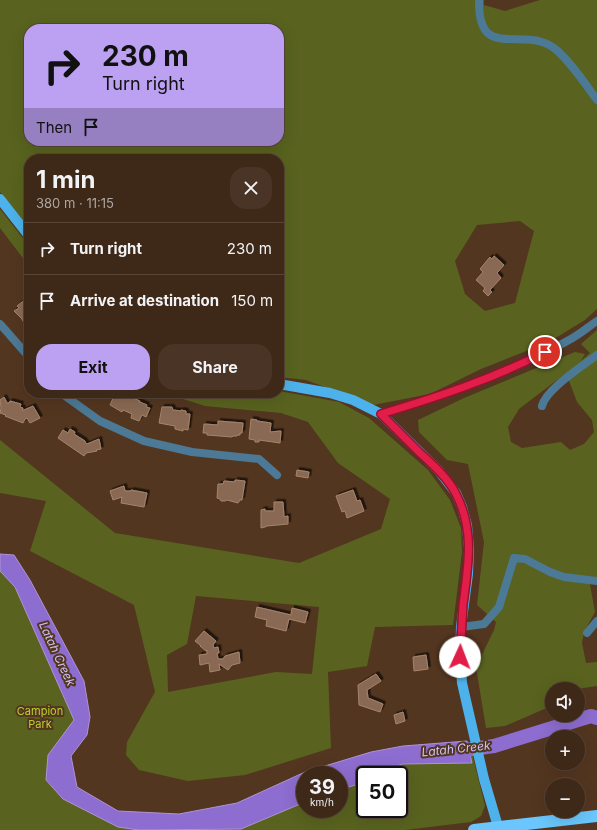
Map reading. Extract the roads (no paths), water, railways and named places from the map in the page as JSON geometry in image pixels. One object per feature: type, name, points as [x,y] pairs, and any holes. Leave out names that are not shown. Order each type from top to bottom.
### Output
[{"type":"highway","points":[[474,830],[597,816]]},
{"type":"main road","points":[[0,199],[24,230]]},
{"type":"main road","points":[[284,385],[330,392],[353,400],[381,414],[439,471],[456,493],[467,525],[469,549],[468,574],[461,627],[460,657],[462,683],[484,779],[498,828]]},
{"type":"street","points":[[479,0],[481,25],[488,34],[502,39],[535,41],[549,45],[561,54],[597,100]]},
{"type":"street","points":[[381,414],[470,385],[520,365],[570,340],[597,321]]},
{"type":"street","points":[[0,324],[24,352]]},
{"type":"street","points":[[542,406],[543,400],[547,395],[597,356]]},
{"type":"street","points":[[68,398],[100,421],[144,442],[192,452],[259,459],[277,475]]},
{"type":"street","points":[[461,627],[484,624],[499,607],[514,558],[525,559],[550,572],[564,577],[597,581]]},
{"type":"street","points":[[587,633],[597,621]]},
{"type":"water","points":[[0,554],[14,555],[30,580],[84,681],[90,717],[87,735],[71,756],[77,787],[118,811],[179,814],[237,803],[296,776],[296,806],[241,829],[139,830],[118,827],[63,799],[46,780],[48,755],[74,720],[15,587],[0,571]]},
{"type":"water","points":[[467,741],[472,763],[356,766],[356,785],[348,787],[348,766],[325,766],[371,752],[403,746]]},
{"type":"waterway","name":"Latah Creek","points":[[451,752],[494,746],[591,716],[597,718]]},
{"type":"park label","name":"Campion Park","points":[[40,717]]}]
